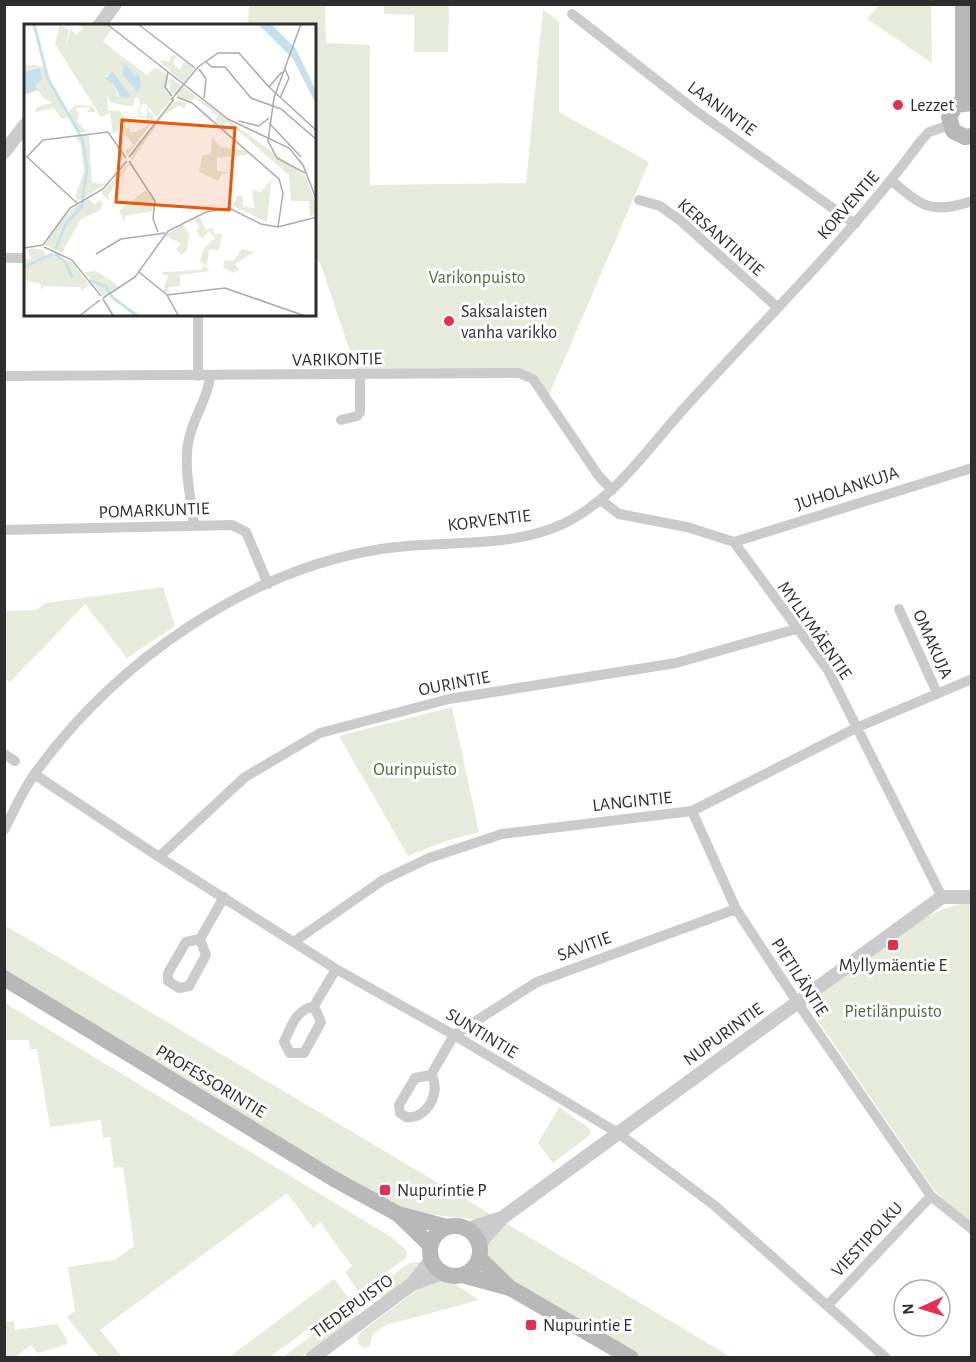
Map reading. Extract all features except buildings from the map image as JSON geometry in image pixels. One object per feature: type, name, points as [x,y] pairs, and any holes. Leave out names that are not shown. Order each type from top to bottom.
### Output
[{"type":"main road","points":[[963,4],[967,102],[951,110],[950,125],[958,135],[972,136]]},
{"type":"main road","name":"PROFESSORINTIE","points":[[4,978],[334,1179],[398,1214],[447,1227]]},
{"type":"main road","name":"PROFESSORINTIE","points":[[398,1214],[431,1252]]},
{"type":"main road","points":[[510,1288],[479,1251],[468,1229],[458,1226],[447,1227],[436,1234],[431,1252],[443,1273],[462,1275],[510,1288],[632,1358]]},
{"type":"main road","points":[[462,1275],[473,1269],[479,1251]]},
{"type":"street","points":[[100,24],[115,4]]},
{"type":"street","name":"LAANINTIE","points":[[572,14],[696,111],[855,224]]},
{"type":"street","name":"KORVENTIE","points":[[4,830],[34,774],[75,722],[130,668],[174,637],[268,584],[356,553],[410,544],[524,536],[563,524],[602,501],[855,224],[929,132],[950,125]]},
{"type":"street","points":[[4,152],[24,126]]},
{"type":"street","points":[[891,180],[912,199],[932,208],[952,208],[972,201]]},
{"type":"street","name":"KERSANTINTIE","points":[[639,200],[660,206],[681,221],[777,307]]},
{"type":"street","points":[[4,258],[24,258]]},
{"type":"street","points":[[194,525],[187,455],[189,435],[209,387],[204,376],[198,316]]},
{"type":"street","name":"VARIKONTIE","points":[[4,376],[519,374],[533,380],[598,475],[612,490]]},
{"type":"street","points":[[341,420],[357,416],[360,412],[360,375]]},
{"type":"street","name":"JUHOLANKUJA","points":[[734,542],[972,468]]},
{"type":"street","points":[[602,501],[620,514],[687,527],[734,542]]},
{"type":"street","name":"POMARKUNTIE","points":[[4,530],[232,525],[246,532],[268,584]]},
{"type":"street","name":"MYLLYMÄENTIE","points":[[734,542],[828,670],[942,897]]},
{"type":"street","name":"OMAKUJA","points":[[899,609],[938,693]]},
{"type":"street","name":"OURINTIE","points":[[159,857],[245,777],[320,733],[449,699],[676,663],[796,629]]},
{"type":"street","name":"LANGINTIE","points":[[295,941],[382,880],[429,858],[502,834],[692,811],[856,728],[972,679]]},
{"type":"street","points":[[4,754],[15,761]]},
{"type":"street","name":"SUNTINTIE","points":[[34,774],[159,857],[336,969],[454,1035],[618,1133],[715,1206],[886,1358]]},
{"type":"street","name":"PIETILÄNTIE","points":[[692,811],[736,909],[797,1002],[931,1196],[972,1229]]},
{"type":"street","points":[[200,939],[206,955],[189,986],[179,988],[168,981],[168,973],[186,942],[200,939],[224,897]]},
{"type":"street","points":[[942,897],[972,897]]},
{"type":"street","name":"NUPURINTIE","points":[[468,1229],[502,1218],[942,897]]},
{"type":"street","name":"SAVITIE","points":[[454,1035],[537,982],[736,909]]},
{"type":"street","points":[[314,1006],[336,969]]},
{"type":"street","points":[[431,1075],[454,1035]]},
{"type":"street","name":"VIESTIPOLKU","points":[[828,1305],[931,1196]]},
{"type":"street","name":"NUPURINTIE","points":[[479,1251],[502,1218]]},
{"type":"street","name":"TIEDEPUISTO","points":[[412,1284],[431,1252]]},
{"type":"street","name":"TIEDEPUISTO","points":[[312,1358],[412,1284],[443,1273]]},
{"type":"green space","points":[[880,4],[931,5],[932,63],[867,19]]},
{"type":"green space","name":"Varikonpuisto","points":[[249,5],[325,5],[326,43],[370,45],[370,185],[526,183],[543,9],[559,22],[559,112],[649,162],[549,395],[529,372],[357,372],[320,262],[316,262],[316,24],[248,24]]},
{"type":"green space","points":[[384,5],[449,5],[448,52],[414,52],[414,15],[384,14]]},
{"type":"green space","points":[[163,587],[175,626],[127,658],[85,604],[10,682],[5,678],[5,611],[36,610],[46,603]]},
{"type":"green space","name":"Ourinpuisto","points":[[452,707],[479,832],[443,842],[408,856],[339,736]]},
{"type":"green space","name":"Pietilänpuisto","points":[[971,904],[971,1225],[934,1190],[812,1012],[813,1000],[889,941],[934,914],[954,906]]},
{"type":"green space","points":[[4,925],[731,1357],[633,1357],[490,1266],[480,1220],[391,1210],[5,975]]},
{"type":"green space","points":[[5,1003],[391,1237],[407,1251],[406,1258],[359,1292],[345,1272],[352,1266],[320,1222],[313,1228],[287,1193],[100,1330],[122,1357],[99,1357],[67,1317],[75,1311],[68,1267],[114,1260],[134,1246],[123,1167],[114,1168],[110,1137],[103,1138],[101,1120],[50,1127],[37,1049],[30,1049],[29,1040],[5,1040]]},
{"type":"green space","points":[[559,1107],[591,1130],[590,1135],[553,1163],[538,1143]]},
{"type":"green space","points":[[409,1263],[421,1264],[419,1270],[385,1296],[375,1298],[369,1294]]},
{"type":"green space","points":[[436,1276],[444,1277],[479,1300],[386,1325],[373,1334],[370,1346],[364,1348],[358,1344],[358,1337],[362,1331]]},
{"type":"green space","points":[[334,1279],[349,1299],[270,1357],[229,1357]]},
{"type":"green space","points":[[353,1304],[358,1310],[357,1317],[301,1357],[282,1358]]},
{"type":"green space","points":[[14,1321],[15,1330],[57,1324],[67,1339],[67,1344],[38,1353],[31,1345],[15,1357],[5,1357],[5,1322]]},
{"type":"place","name":"Lezzet","points":[[898,105]]},
{"type":"place","name":"Saksalaisten vanha varikko","points":[[449,321]]},
{"type":"place","name":"Myllymäentie E","points":[[893,945]]},
{"type":"place","name":"Nupurintie P","points":[[385,1190]]},
{"type":"place","name":"Nupurintie E","points":[[531,1325]]}]
